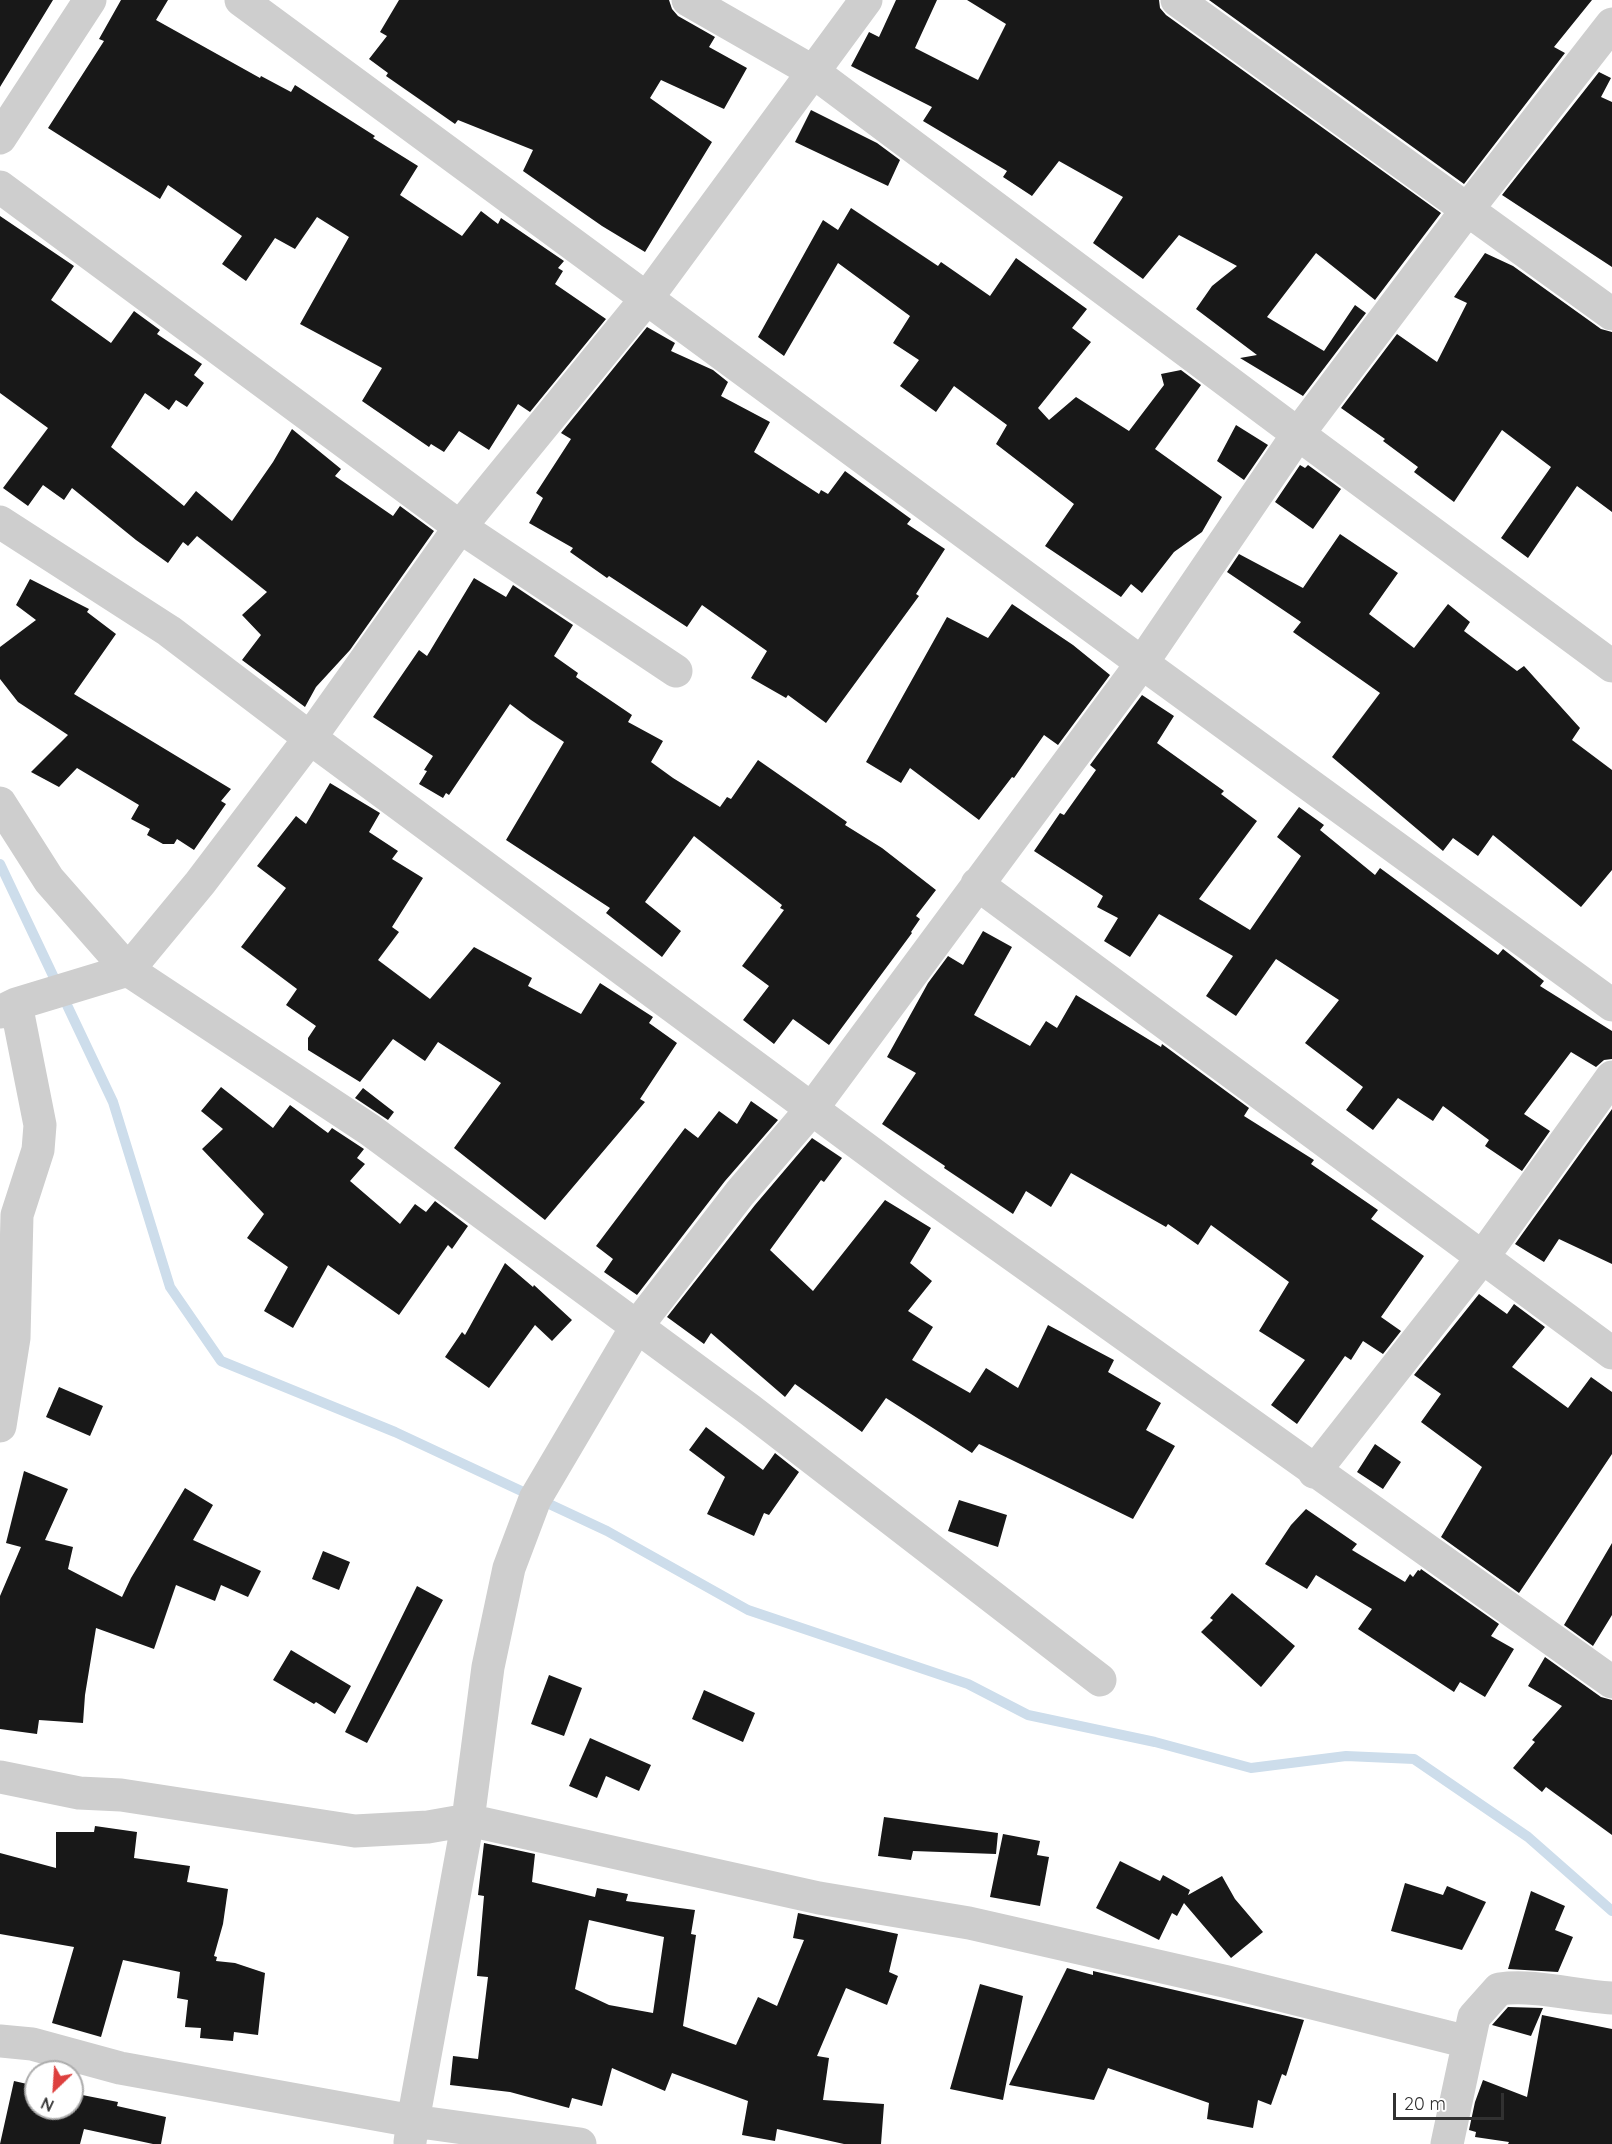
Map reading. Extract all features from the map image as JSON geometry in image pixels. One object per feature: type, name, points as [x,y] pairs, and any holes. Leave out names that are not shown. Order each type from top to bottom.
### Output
[{"type":"street","points":[[0,138],[90,0]]},
{"type":"street","points":[[241,0],[1142,663],[1612,1005]]},
{"type":"street","points":[[688,0],[812,71],[1612,666]]},
{"type":"street","points":[[0,1426],[14,1338],[17,1215],[38,1150],[40,1125],[8,1008],[128,970],[200,883],[310,738],[460,526],[647,298],[866,0]]},
{"type":"street","points":[[1177,0],[1612,314]]},
{"type":"street","points":[[412,2133],[468,1820],[488,1667],[509,1568],[535,1499],[637,1326],[740,1193],[811,1110],[1142,663],[1298,434],[1467,210],[1612,24]]},
{"type":"street","points":[[0,187],[460,526],[676,672]]},
{"type":"street","points":[[0,522],[169,632],[811,1110],[1314,1472],[1612,1682]]},
{"type":"street","points":[[0,803],[49,880],[128,970],[370,1130],[750,1410],[1100,1680]]},
{"type":"street","points":[[977,884],[1612,1353]]},
{"type":"street","points":[[1314,1472],[1482,1258],[1612,1077]]},
{"type":"street","points":[[0,1777],[79,1793],[121,1795],[355,1831],[428,1827],[468,1820],[819,1898],[969,1923],[1228,1982],[1468,2042]]},
{"type":"street","points":[[1447,2144],[1474,2017],[1499,1989],[1519,1987],[1585,1997],[1612,1998]]},
{"type":"street","points":[[0,2041],[32,2044],[120,2068],[412,2133],[580,2144]]},
{"type":"building","points":[[0,0],[53,0],[0,87]]},
{"type":"building","points":[[121,0],[168,0],[156,20],[260,78],[261,76],[291,92],[295,85],[375,136],[373,138],[418,166],[400,195],[462,236],[481,211],[498,224],[501,218],[564,261],[558,268],[563,271],[555,284],[606,319],[530,412],[518,404],[489,450],[459,431],[444,452],[431,444],[429,447],[362,401],[382,368],[300,324],[349,237],[317,217],[295,249],[275,238],[246,281],[222,264],[242,236],[168,185],[160,199],[48,128],[104,41],[99,39]]},
{"type":"building","points":[[399,0],[669,0],[678,16],[715,37],[709,47],[747,68],[724,109],[661,80],[650,98],[712,142],[645,252],[602,226],[523,171],[533,150],[458,120],[455,124],[386,76],[388,73],[369,59],[387,36],[380,32]]},
{"type":"building","points":[[896,0],[937,0],[915,48],[978,80],[1006,24],[967,0],[1159,0],[1160,8],[1166,15],[1441,213],[1375,300],[1316,253],[1267,317],[1324,351],[1355,305],[1366,313],[1303,396],[1240,358],[1257,355],[1196,309],[1212,286],[1237,266],[1179,235],[1143,279],[1093,243],[1123,197],[1059,161],[1032,196],[1003,177],[1007,171],[923,121],[932,107],[851,66],[869,32],[879,37]]},
{"type":"building","points":[[1209,0],[1592,0],[1554,47],[1565,53],[1464,184]]},
{"type":"building","points":[[1599,72],[1611,78],[1601,97],[1612,102],[1612,267],[1502,195]]},
{"type":"building","points":[[811,110],[877,143],[900,160],[888,186],[795,142]]},
{"type":"building","points":[[851,208],[938,266],[941,262],[990,296],[1016,258],[1087,309],[1072,328],[1091,342],[1038,408],[1049,420],[1076,397],[1129,431],[1164,385],[1161,374],[1181,370],[1201,385],[1155,449],[1222,497],[1202,532],[1174,552],[1142,593],[1131,584],[1121,597],[1045,546],[1074,504],[996,444],[1007,425],[954,386],[936,412],[900,386],[919,360],[893,343],[910,316],[838,263],[784,356],[758,337],[823,220],[838,230]]},
{"type":"building","points":[[0,216],[74,266],[51,300],[111,343],[134,311],[160,330],[157,334],[202,364],[194,375],[204,383],[187,407],[176,400],[169,410],[145,393],[111,447],[184,506],[196,491],[232,521],[273,462],[292,429],[341,469],[335,476],[393,516],[400,506],[434,531],[350,650],[316,687],[305,707],[242,660],[261,635],[242,615],[267,592],[197,536],[188,546],[183,542],[168,563],[72,488],[64,500],[43,485],[28,506],[3,488],[48,428],[0,393]]},
{"type":"building","points":[[1485,253],[1513,266],[1601,329],[1612,332],[1612,512],[1577,486],[1528,558],[1501,538],[1551,467],[1502,430],[1454,502],[1414,472],[1418,467],[1383,441],[1385,439],[1341,408],[1397,334],[1437,362],[1467,303],[1454,297]]},
{"type":"building","points":[[647,327],[675,343],[671,351],[713,370],[728,382],[721,396],[770,422],[754,452],[819,494],[821,490],[828,494],[845,471],[911,519],[907,524],[945,549],[916,594],[919,596],[826,723],[788,695],[786,698],[751,678],[767,651],[702,605],[687,627],[609,576],[607,578],[570,552],[573,548],[529,523],[543,498],[536,493],[571,439],[561,433]]},
{"type":"building","points":[[1236,425],[1268,445],[1244,480],[1217,461]]},
{"type":"building","points":[[1300,465],[1305,468],[1308,465],[1341,489],[1313,529],[1275,502]]},
{"type":"building","points":[[1340,534],[1398,573],[1369,614],[1414,648],[1448,604],[1470,622],[1464,631],[1517,671],[1524,666],[1580,728],[1572,740],[1612,770],[1612,870],[1581,907],[1493,835],[1478,856],[1453,838],[1443,851],[1332,757],[1380,693],[1293,632],[1301,622],[1227,572],[1239,554],[1303,588]]},
{"type":"building","points":[[474,578],[506,597],[513,585],[573,625],[554,656],[578,673],[576,677],[632,715],[628,722],[663,741],[651,762],[673,778],[720,807],[727,797],[731,799],[758,760],[847,822],[845,825],[882,848],[936,890],[916,916],[920,919],[912,933],[829,1045],[793,1019],[774,1044],[743,1020],[769,986],[742,966],[784,910],[780,908],[782,905],[694,836],[645,902],[681,931],[662,957],[606,913],[610,908],[506,840],[564,742],[510,704],[449,795],[446,793],[443,798],[419,784],[433,756],[373,717],[419,650],[427,656]]},
{"type":"building","points":[[30,579],[89,609],[87,612],[116,634],[74,694],[231,789],[221,801],[226,804],[194,850],[177,839],[174,844],[163,844],[147,835],[150,829],[131,819],[139,805],[77,768],[59,787],[31,772],[68,735],[18,702],[0,679],[0,647],[36,620],[16,605]]},
{"type":"building","points":[[1012,604],[1073,645],[1110,675],[1058,745],[1044,735],[1014,778],[1012,777],[979,820],[910,768],[901,783],[866,762],[947,617],[988,638]]},
{"type":"building","points":[[1142,695],[1174,716],[1157,743],[1224,791],[1221,794],[1257,821],[1199,899],[1250,930],[1301,856],[1277,837],[1299,807],[1324,825],[1320,830],[1375,875],[1380,868],[1498,955],[1503,949],[1544,981],[1540,986],[1612,1031],[1612,1059],[1604,1060],[1596,1067],[1571,1052],[1524,1114],[1550,1131],[1522,1171],[1485,1146],[1489,1140],[1443,1106],[1433,1121],[1398,1098],[1373,1130],[1346,1110],[1363,1087],[1305,1043],[1339,1000],[1276,959],[1236,1016],[1206,996],[1233,956],[1159,914],[1130,957],[1104,941],[1118,918],[1097,907],[1103,896],[1034,851],[1060,813],[1064,815],[1096,770],[1090,765]]},
{"type":"building","points":[[330,783],[380,813],[369,832],[398,851],[392,859],[423,878],[392,927],[399,932],[378,960],[430,999],[474,947],[532,978],[528,986],[581,1014],[600,983],[653,1017],[649,1023],[677,1043],[640,1099],[645,1102],[545,1220],[454,1148],[501,1083],[438,1042],[425,1061],[393,1039],[360,1082],[308,1050],[308,1038],[316,1026],[286,1005],[297,989],[241,947],[286,888],[257,866],[296,816],[306,824]]},
{"type":"building","points":[[983,931],[1012,947],[974,1015],[1030,1046],[1046,1021],[1057,1028],[1076,995],[1161,1047],[1162,1044],[1249,1108],[1244,1116],[1314,1160],[1311,1164],[1378,1210],[1371,1219],[1424,1256],[1381,1317],[1401,1331],[1383,1354],[1363,1341],[1351,1360],[1345,1356],[1297,1424],[1271,1405],[1305,1360],[1259,1331],[1289,1282],[1211,1225],[1198,1245],[1168,1224],[1166,1227],[1071,1173],[1051,1207],[1026,1191],[1013,1214],[882,1124],[916,1073],[887,1057],[928,983],[948,956],[963,965]]},
{"type":"building","points":[[221,1087],[273,1128],[290,1105],[328,1133],[332,1128],[364,1149],[357,1158],[365,1164],[350,1181],[400,1224],[415,1204],[426,1212],[435,1201],[468,1226],[452,1249],[448,1245],[399,1315],[328,1265],[293,1328],[264,1311],[288,1267],[247,1238],[264,1214],[202,1149],[223,1129],[201,1111]]},
{"type":"building","points":[[363,1088],[394,1112],[388,1120],[355,1098]]},
{"type":"building","points":[[751,1101],[778,1120],[725,1181],[637,1295],[604,1272],[613,1259],[596,1246],[685,1128],[698,1138],[719,1111],[737,1124]]},
{"type":"building","points":[[1612,1109],[1612,1264],[1559,1239],[1544,1262],[1515,1244]]},
{"type":"building","points":[[812,1138],[842,1158],[824,1182],[821,1180],[770,1250],[813,1291],[885,1200],[931,1228],[910,1263],[932,1281],[908,1311],[933,1327],[912,1360],[970,1393],[986,1368],[1018,1388],[1048,1325],[1114,1360],[1108,1372],[1161,1403],[1146,1430],[1175,1446],[1133,1519],[979,1444],[972,1453],[886,1398],[862,1432],[795,1384],[785,1397],[711,1333],[704,1344],[667,1317],[755,1205]]},
{"type":"building","points":[[505,1263],[533,1287],[534,1285],[572,1320],[552,1341],[535,1325],[489,1388],[445,1357],[462,1332],[465,1335]]},
{"type":"building","points":[[1479,1294],[1507,1314],[1514,1304],[1545,1327],[1512,1367],[1568,1408],[1591,1377],[1612,1392],[1612,1454],[1519,1593],[1441,1537],[1482,1467],[1421,1422],[1441,1394],[1414,1375]]},
{"type":"building","points":[[59,1387],[103,1406],[90,1436],[46,1417]]},
{"type":"building","points":[[706,1427],[763,1470],[775,1453],[799,1472],[769,1515],[764,1513],[754,1536],[707,1514],[725,1477],[689,1450]]},
{"type":"building","points":[[1375,1444],[1401,1462],[1383,1489],[1357,1472]]},
{"type":"building","points":[[24,1471],[68,1489],[45,1540],[73,1547],[68,1569],[122,1597],[185,1488],[213,1505],[193,1540],[261,1571],[248,1597],[221,1585],[215,1601],[176,1585],[154,1649],[96,1628],[85,1695],[83,1723],[39,1720],[37,1734],[0,1729],[0,1596],[21,1547],[6,1543]]},
{"type":"building","points":[[959,1500],[1007,1515],[998,1547],[948,1531]]},
{"type":"building","points":[[1306,1509],[1357,1544],[1352,1550],[1405,1582],[1410,1574],[1413,1577],[1421,1569],[1499,1624],[1491,1636],[1514,1649],[1485,1697],[1460,1682],[1454,1692],[1358,1629],[1372,1609],[1316,1575],[1307,1589],[1265,1564],[1291,1525]]},
{"type":"building","points":[[1612,1543],[1612,1615],[1593,1646],[1564,1625]]},
{"type":"building","points":[[323,1551],[350,1562],[339,1590],[312,1579]]},
{"type":"building","points":[[417,1586],[443,1600],[367,1743],[345,1732]]},
{"type":"building","points":[[1232,1593],[1295,1646],[1261,1687],[1201,1632],[1213,1620],[1210,1618]]},
{"type":"building","points":[[291,1650],[351,1686],[335,1714],[273,1680]]},
{"type":"building","points":[[1545,1657],[1601,1697],[1612,1700],[1612,1835],[1546,1787],[1542,1792],[1513,1768],[1535,1742],[1532,1740],[1562,1706],[1528,1686]]},
{"type":"building","points":[[549,1675],[582,1688],[564,1736],[531,1724]]},
{"type":"building","points":[[704,1690],[755,1713],[743,1742],[692,1719]]},
{"type":"building","points":[[590,1738],[651,1765],[639,1791],[606,1776],[597,1798],[569,1786]]},
{"type":"building","points":[[884,1817],[998,1833],[996,1854],[913,1851],[911,1860],[878,1856]]},
{"type":"building","points":[[95,1826],[137,1832],[134,1858],[190,1866],[187,1882],[228,1889],[223,1924],[214,1956],[217,1957],[216,1961],[235,1963],[265,1973],[258,2035],[234,2032],[233,2041],[200,2038],[201,2028],[185,2027],[188,2000],[177,1998],[180,1972],[123,1960],[101,2037],[52,2023],[74,1947],[0,1934],[0,1853],[56,1868],[56,1832],[94,1832]]},
{"type":"building","points":[[1003,1834],[1040,1841],[1037,1855],[1049,1857],[1040,1906],[990,1897]]},
{"type":"building","points":[[484,1843],[535,1854],[532,1882],[595,1897],[597,1888],[628,1894],[626,1901],[695,1910],[691,1934],[696,1935],[683,2026],[736,2045],[758,1997],[777,2006],[804,1940],[793,1938],[798,1913],[898,1934],[889,1972],[898,1976],[887,2005],[846,1988],[817,2056],[829,2058],[823,2100],[884,2104],[881,2144],[844,2144],[777,2129],[775,2141],[742,2135],[748,2101],[672,2073],[665,2091],[612,2068],[602,2106],[572,2098],[569,2108],[510,2092],[450,2085],[453,2056],[478,2059],[488,1977],[477,1976],[484,1896],[478,1895]],"holes":[[[589,1920],[664,1937],[653,2013],[609,2005],[575,1989]]]},
{"type":"building","points":[[1120,1861],[1160,1881],[1163,1875],[1190,1890],[1188,1895],[1222,1876],[1235,1899],[1263,1932],[1231,1958],[1184,1903],[1177,1916],[1172,1913],[1159,1940],[1096,1908]]},
{"type":"building","points":[[1405,1883],[1443,1895],[1447,1886],[1486,1902],[1462,1950],[1391,1931]]},
{"type":"building","points":[[1531,1891],[1565,1906],[1555,1930],[1573,1937],[1558,1972],[1508,1969]]},
{"type":"building","points":[[1067,1968],[1093,1975],[1093,1971],[1304,2020],[1286,2076],[1282,2074],[1271,2105],[1258,2100],[1253,2128],[1207,2119],[1209,2103],[1108,2068],[1094,2100],[1009,2085]]},
{"type":"building","points":[[980,1984],[1023,1996],[1003,2100],[950,2089]]},
{"type":"building","points":[[1508,2007],[1543,2008],[1531,2036],[1492,2025]]},
{"type":"building","points":[[1542,2015],[1612,2029],[1612,2144],[1508,2144],[1509,2142],[1475,2137],[1476,2132],[1469,2130],[1483,2080],[1527,2097]]},
{"type":"building","points":[[14,2081],[24,2083],[24,2120],[84,2120],[84,2095],[118,2102],[117,2106],[166,2117],[161,2144],[84,2129],[80,2144],[0,2144]]},
{"type":"waterway","points":[[0,864],[113,1102],[170,1287],[221,1361],[395,1432],[607,1531],[748,1610],[968,1684],[1028,1715],[1155,1742],[1251,1768],[1346,1756],[1414,1759],[1528,1837],[1612,1911]]}]
